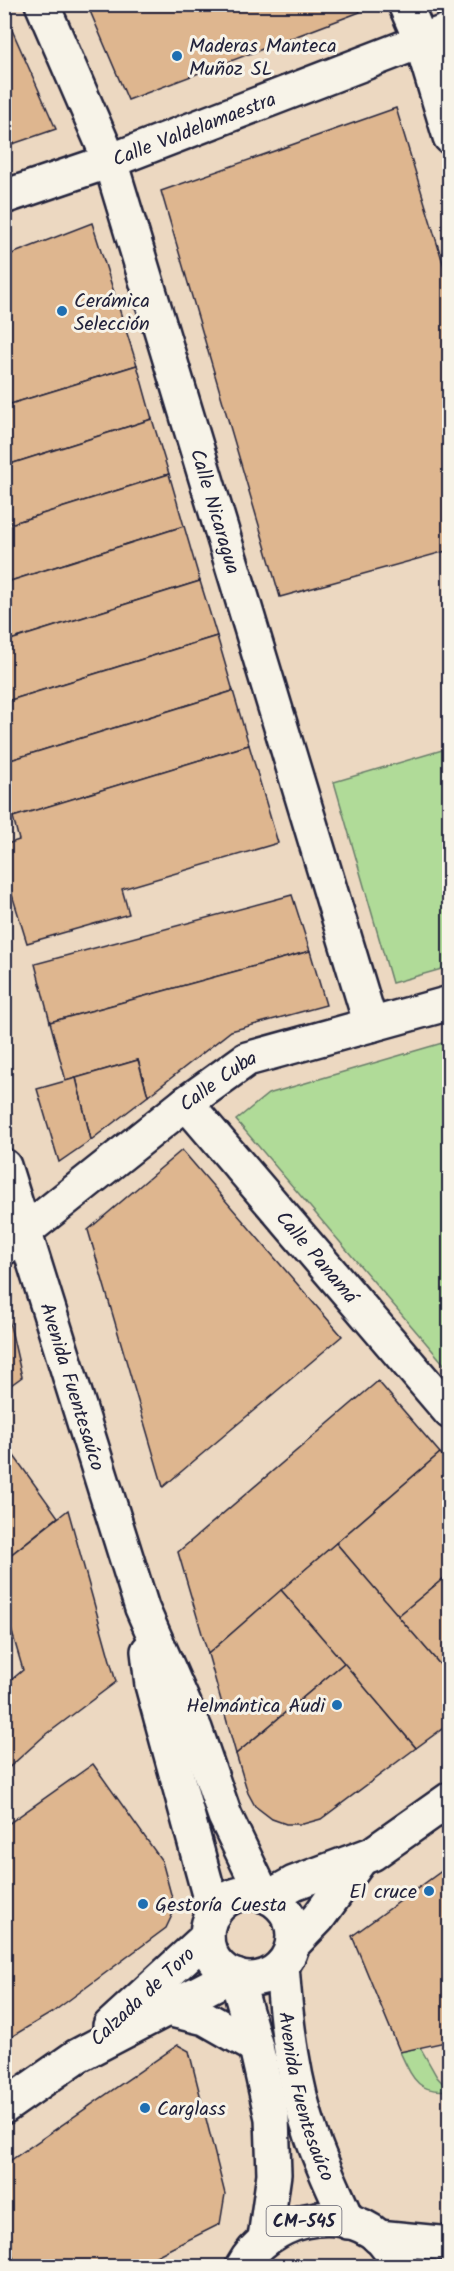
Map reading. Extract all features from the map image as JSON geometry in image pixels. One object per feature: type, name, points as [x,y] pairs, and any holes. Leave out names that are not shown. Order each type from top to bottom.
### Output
[{"type":"main road","name":"Calle Nicaragua","points":[[42,4],[110,161],[371,1024]]},
{"type":"main road","points":[[405,4],[435,35],[450,136]]},
{"type":"main road","name":"Calle Valdelamaestra","points":[[4,197],[110,161],[435,35]]},
{"type":"main road","name":"Calle Cuba","points":[[14,1240],[186,1102],[246,1059],[450,1003]]},
{"type":"main road","name":"Calle Panamá","points":[[186,1102],[450,1412]]},
{"type":"main road","name":"Avenida Fuentesaúco","points":[[4,1166],[14,1240],[142,1608],[195,1729],[225,1816],[266,1896],[280,1905],[289,1916],[293,1930],[287,1955],[285,2012],[297,2079],[312,2138],[348,2222]]},
{"type":"main road","name":"Avenida Fuentesaúco","points":[[142,1608],[152,1685],[210,1925],[210,1952],[219,1965],[234,1976],[256,2047],[272,2118],[274,2174],[265,2238]]},
{"type":"main road","points":[[210,1925],[223,1902],[235,1895],[249,1893],[266,1896],[294,1883],[360,1860],[450,1799]]},
{"type":"main road","points":[[234,1976],[252,1979],[268,1975],[318,1918],[360,1860]]},
{"type":"main road","name":"Calzada de Toro","points":[[78,2056],[210,1925]]},
{"type":"main road","name":"Calzada de Toro","points":[[8,2097],[78,2056],[234,1976]]},
{"type":"main road","name":"Calzada de Toro","points":[[167,2009],[205,2018],[256,2047]]},
{"type":"main road","name":"CM-545","points":[[243,2266],[248,2256],[265,2238],[290,2224],[319,2218],[348,2222],[378,2237],[402,2266]]},
{"type":"main road","points":[[378,2237],[450,2244]]},
{"type":"shaded area","points":[[5,5],[449,5],[449,2266],[5,2266]]},
{"type":"green space","points":[[449,748],[449,967],[392,983],[334,782]]},
{"type":"green space","points":[[450,1041],[449,1370],[236,1120],[268,1094]]},
{"type":"green space","points":[[420,2047],[437,2077],[449,2090],[430,2089],[417,2082],[412,2076],[400,2052]]},
{"type":"building","name":"Maderas Manteca Muñoz SL","points":[[87,4],[357,4],[360,12],[128,100]]},
{"type":"building","points":[[4,12],[56,129],[4,147]]},
{"type":"building","points":[[396,108],[450,286],[450,550],[280,597],[161,191]]},
{"type":"building","name":"Cerámica Selección","points":[[92,223],[137,365],[4,406],[4,257]]},
{"type":"building","points":[[137,365],[152,419],[4,466],[4,406]]},
{"type":"building","points":[[152,419],[169,474],[4,526],[4,466]]},
{"type":"building","points":[[169,474],[184,526],[4,583],[4,526]]},
{"type":"building","points":[[184,526],[200,581],[4,642],[4,583]]},
{"type":"building","points":[[200,581],[217,636],[4,702],[4,642]]},
{"type":"building","points":[[217,636],[233,691],[4,762],[4,702]]},
{"type":"building","points":[[233,691],[249,745],[4,820],[4,762]]},
{"type":"building","points":[[249,745],[278,843],[122,889],[129,914],[27,943],[4,869],[4,845],[19,840],[13,817]]},
{"type":"building","points":[[292,895],[310,951],[50,1022],[35,964]]},
{"type":"building","points":[[310,951],[326,1005],[231,1031],[148,1096],[138,1060],[66,1081],[50,1022]]},
{"type":"building","points":[[138,1060],[148,1096],[91,1140],[76,1078]]},
{"type":"building","points":[[76,1078],[91,1140],[59,1162],[37,1089]]},
{"type":"building","points":[[182,1150],[342,1336],[163,1487],[88,1230]]},
{"type":"building","points":[[4,1299],[22,1377],[4,1390]]},
{"type":"building","points":[[378,1381],[440,1453],[208,1654],[178,1552]]},
{"type":"building","points":[[4,1442],[58,1517],[4,1560]]},
{"type":"building","points":[[440,1453],[450,1463],[450,1573],[398,1616],[336,1543]]},
{"type":"building","points":[[68,1510],[116,1682],[43,1737],[4,1772],[4,1686],[23,1670],[7,1615],[4,1617],[4,1560]]},
{"type":"building","points":[[336,1543],[450,1676],[450,1723],[416,1748],[281,1590]]},
{"type":"building","points":[[450,1573],[450,1676],[398,1616]]},
{"type":"building","points":[[281,1590],[344,1663],[236,1754],[208,1654]]},
{"type":"building","name":"Helmántica Audi","points":[[344,1663],[416,1748],[321,1819],[303,1824],[286,1824],[272,1819],[255,1806],[248,1793],[236,1754]]},
{"type":"building","points":[[93,1764],[162,1861],[175,1909],[166,1928],[53,2012],[11,2037],[4,2037],[4,1827]]},
{"type":"building","points":[[450,1865],[450,2041],[400,2052],[352,1936]]},
{"type":"building","name":"Carglass","points":[[178,2045],[189,2051],[225,2194],[220,2224],[136,2266],[16,2266],[4,2231],[4,2165]]},
{"type":"building","points":[[4,2231],[16,2266],[4,2266]]},
{"type":"place","name":"Maderas Manteca Muñoz SL","points":[[177,56]]},
{"type":"place","name":"Cerámica Selección","points":[[62,311]]},
{"type":"place","name":"Helmántica Audi","points":[[337,1705]]},
{"type":"place","name":"El cruce","points":[[429,1891]]},
{"type":"place","name":"Gestoría Cuesta","points":[[143,1904]]},
{"type":"place","name":"Carglass","points":[[145,2108]]}]
